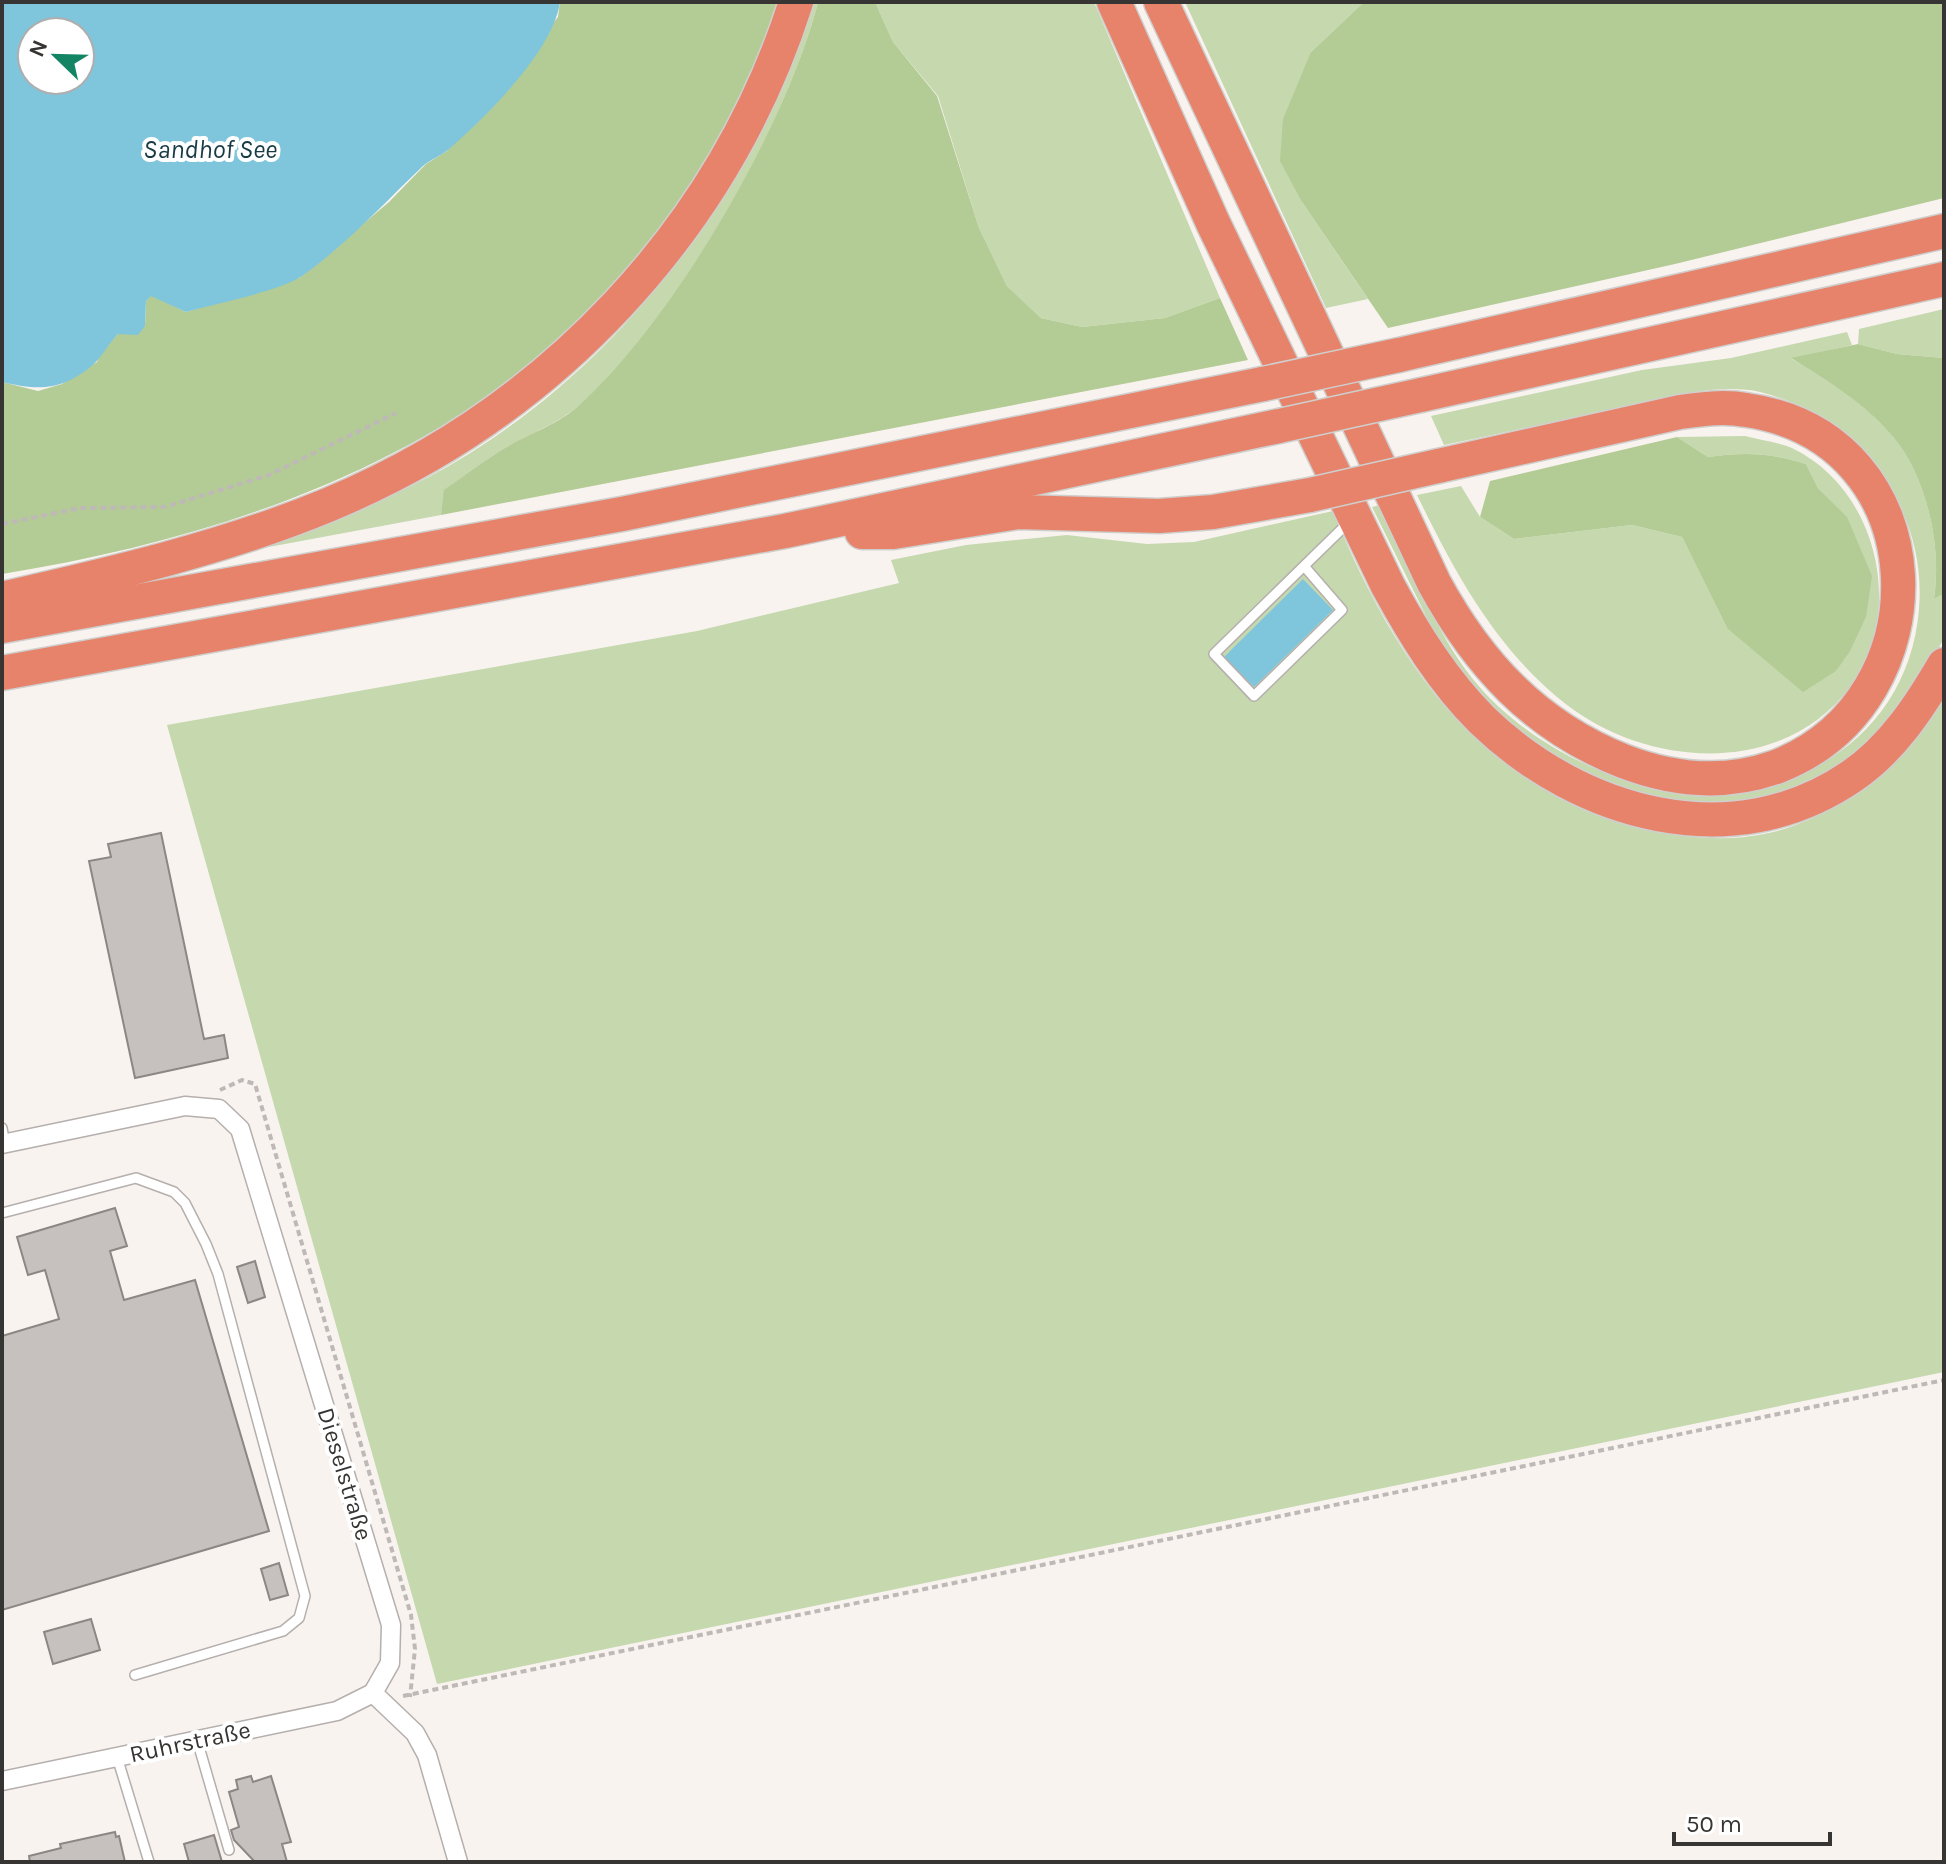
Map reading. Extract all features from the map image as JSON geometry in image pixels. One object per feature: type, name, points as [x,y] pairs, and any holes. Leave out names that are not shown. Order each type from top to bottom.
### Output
[{"type":"highway","points":[[2,599],[232,540],[329,504],[409,465],[490,418],[564,360],[630,294],[686,224],[743,133],[780,52],[796,2]]},
{"type":"highway","points":[[1114,2],[1353,518],[1411,628],[1482,720],[1537,764],[1626,807],[1661,816],[1691,821],[1762,816],[1826,792],[1882,751],[1926,695],[1944,665]]},
{"type":"highway","points":[[785,531],[893,532],[1018,512],[1159,516],[1213,512],[1310,495],[1438,466],[1680,412],[1716,408],[1771,415],[1822,438],[1865,477],[1884,505],[1895,532],[1902,562],[1902,623],[1883,678],[1867,703],[1844,728],[1790,762],[1758,773],[1724,779],[1688,778],[1603,753],[1551,723],[1523,702],[1490,669],[1453,618],[1434,583],[1161,2]]},
{"type":"highway","points":[[2,626],[622,514],[1263,384],[1944,231]]},
{"type":"highway","points":[[2,673],[785,531],[1944,279]]},
{"type":"street","name":"Dieselstraße","points":[[3,1139],[185,1106],[219,1109],[231,1117],[246,1144],[391,1625],[390,1663],[373,1693]]},
{"type":"street","name":"Ruhrstraße","points":[[2,1781],[337,1711],[373,1693]]},
{"type":"street","points":[[373,1693],[415,1733],[427,1755],[458,1862]]},
{"type":"lane","points":[[1304,566],[1342,610],[1254,696],[1214,654],[1353,518]]},
{"type":"lane","points":[[2,1213],[136,1178],[152,1182],[174,1192],[185,1203],[218,1274],[305,1596],[299,1618],[283,1631],[135,1675]]},
{"type":"lane","points":[[197,1740],[229,1850]]},
{"type":"lane","points":[[117,1757],[149,1862]]},
{"type":"path","points":[[2,524],[80,508],[165,507],[269,475],[396,413]]},
{"type":"path","points":[[373,1693],[410,1697],[1944,1380]]},
{"type":"green space","points":[[560,2],[777,2],[725,128],[657,236],[574,327],[478,403],[372,464],[256,512],[132,548],[2,574],[2,382],[38,391],[62,384],[97,362],[103,348],[118,334],[145,326],[146,301],[151,295],[186,312],[299,278],[389,202],[426,164],[447,151],[558,17]]},
{"type":"green space","points":[[812,2],[818,2],[803,51],[781,105],[722,219],[652,325],[615,370],[578,406],[501,450],[445,490],[441,515],[237,553],[355,511],[423,480],[491,439],[554,392],[612,338],[664,279],[710,215],[750,147],[784,76]]},
{"type":"green space","points":[[818,2],[875,2],[893,42],[937,96],[979,228],[1007,286],[1041,318],[1082,327],[1165,318],[1220,298],[1248,360],[441,515],[444,490],[501,450],[571,412],[614,370],[651,325],[688,274],[753,162],[803,51]]},
{"type":"green space","points":[[875,2],[1094,2],[1220,298],[1165,318],[1082,327],[1041,318],[1007,286],[979,228],[938,96],[893,42]]},
{"type":"green space","points":[[1185,2],[1364,2],[1311,52],[1302,202],[1368,299],[1326,308]]},
{"type":"green space","points":[[1364,2],[1944,2],[1944,198],[1675,264],[1388,328],[1302,202],[1280,161],[1283,119],[1311,52]]},
{"type":"green space","points":[[1944,309],[1944,358],[1897,354],[1858,344],[1859,329]]},
{"type":"green space","points":[[1847,332],[1852,345],[1792,359],[1860,404],[1884,426],[1906,454],[1923,493],[1934,535],[1934,597],[1944,594],[1944,638],[1924,676],[1860,754],[1780,799],[1689,809],[1598,785],[1512,733],[1451,666],[1372,507],[1380,505],[1445,638],[1472,678],[1503,711],[1540,739],[1600,771],[1671,791],[1721,793],[1770,785],[1815,768],[1854,741],[1886,705],[1908,661],[1919,609],[1919,572],[1912,537],[1898,503],[1868,458],[1842,432],[1812,412],[1760,392],[1724,389],[1669,397],[1444,445],[1431,416],[1642,370],[1731,358]]},
{"type":"green space","points":[[1858,344],[1897,354],[1944,358],[1944,594],[1934,598],[1934,536],[1923,493],[1906,454],[1883,426],[1859,404],[1791,358]]},
{"type":"green space","points":[[1745,436],[1792,448],[1821,467],[1845,492],[1863,522],[1874,555],[1879,589],[1877,624],[1867,657],[1850,687],[1822,716],[1789,737],[1753,749],[1714,753],[1675,751],[1636,741],[1600,726],[1567,705],[1519,660],[1480,609],[1417,495],[1461,486],[1480,517],[1514,539],[1632,525],[1682,537],[1727,628],[1836,671],[1866,617],[1847,518],[1818,488],[1806,464],[1758,454],[1708,457],[1677,437]]},
{"type":"green space","points":[[1677,437],[1708,457],[1758,454],[1806,464],[1818,488],[1847,517],[1872,576],[1866,617],[1850,651],[1836,671],[1803,692],[1727,628],[1682,537],[1632,525],[1514,539],[1480,517],[1490,481]]},
{"type":"green space","points":[[1333,511],[1361,573],[1395,636],[1436,695],[1459,721],[1512,766],[1544,786],[1615,819],[1653,830],[1728,838],[1791,827],[1843,801],[1890,765],[1944,699],[1944,1372],[437,1684],[167,725],[697,631],[899,583],[891,560],[966,545],[1067,535],[1147,544],[1194,542]]},
{"type":"water","name":"Sandhof See","points":[[2,2],[560,2],[555,21],[532,62],[498,102],[448,150],[423,166],[349,237],[302,276],[263,292],[186,312],[151,296],[146,301],[145,326],[138,335],[118,334],[95,363],[62,384],[28,387],[2,382]]},
{"type":"water","points":[[1303,579],[1333,610],[1254,687],[1224,657]]},
{"type":"building","points":[[161,833],[204,1039],[224,1035],[228,1058],[135,1078],[89,861],[111,857],[108,844]]},
{"type":"building","points":[[115,1208],[127,1246],[110,1251],[124,1300],[195,1280],[269,1531],[2,1610],[2,1336],[59,1319],[45,1270],[28,1275],[17,1237]]},
{"type":"building","points":[[255,1261],[265,1297],[248,1303],[237,1267]]},
{"type":"building","points":[[279,1563],[288,1595],[270,1600],[261,1569]]},
{"type":"building","points":[[91,1619],[100,1650],[53,1664],[44,1632]]},
{"type":"building","points":[[251,1776],[253,1782],[271,1776],[291,1842],[282,1844],[287,1862],[255,1862],[234,1840],[231,1830],[239,1827],[229,1792],[238,1789],[236,1780]]},
{"type":"building","points":[[115,1832],[116,1837],[119,1836],[125,1862],[30,1862],[29,1856],[61,1848],[60,1844]]},
{"type":"building","points":[[214,1835],[222,1862],[189,1862],[184,1844]]}]
